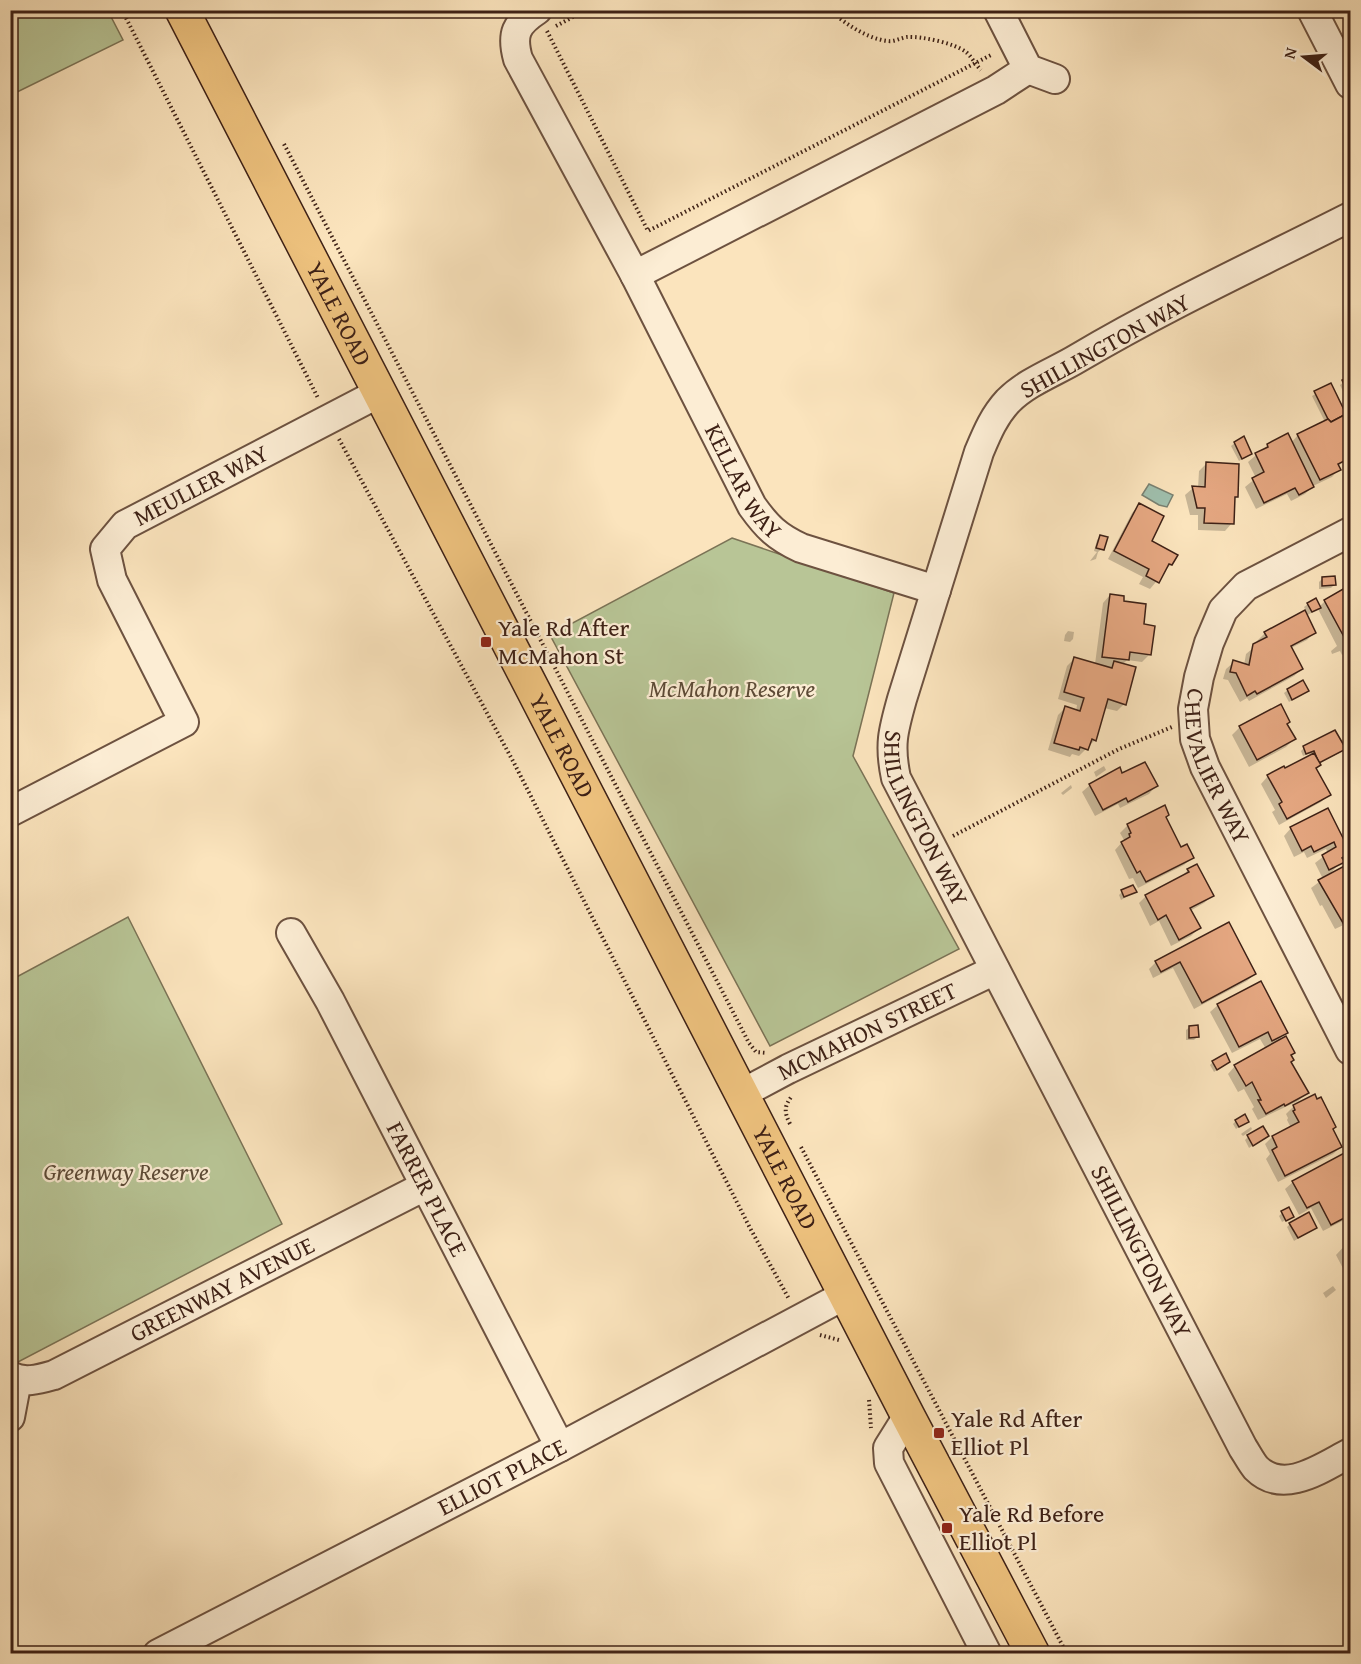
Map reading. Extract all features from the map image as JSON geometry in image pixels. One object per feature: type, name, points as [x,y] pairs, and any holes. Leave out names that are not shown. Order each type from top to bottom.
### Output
[{"type":"main road","name":"YALE ROAD","points":[[182,10],[845,1295],[1033,1653]]},
{"type":"street","name":"KELLAR WAY","points":[[537,10],[522,21],[516,31],[514,46],[518,58],[635,275],[752,506],[765,525],[782,539],[801,548],[936,590]]},
{"type":"street","points":[[998,10],[1028,69],[1055,79]]},
{"type":"street","points":[[1312,10],[1350,84]]},
{"type":"street","points":[[635,275],[996,90],[1028,69]]},
{"type":"street","name":"SHILLINGTON WAY","points":[[1350,217],[1123,332],[1027,385],[1008,401],[990,424],[979,452],[902,699],[893,731],[891,755],[896,778],[1243,1448],[1256,1468],[1270,1478],[1287,1480],[1304,1478],[1350,1453]]},
{"type":"street","name":"MEULLER WAY","points":[[10,812],[195,726],[112,580],[105,549],[125,525],[379,393]]},
{"type":"street","name":"CHEVALIER WAY","points":[[1350,532],[1246,586],[1223,610],[1209,643],[1199,677],[1193,723],[1195,739],[1205,767],[1350,1050]]},
{"type":"street","name":"FARRER PLACE","points":[[291,933],[330,1001],[560,1447]]},
{"type":"street","name":"MCMAHON STREET","points":[[741,1094],[788,1069],[995,970]]},
{"type":"street","name":"GREENWAY AVENUE","points":[[10,1417],[14,1378],[36,1380],[54,1375],[425,1186]]},
{"type":"street","name":"ELLIOT PLACE","points":[[158,1653],[560,1447],[845,1295]]},
{"type":"street","points":[[908,1416],[888,1448],[889,1463],[987,1653]]},
{"type":"path","points":[[122,10],[329,419],[514,763],[750,1227],[794,1307]]},
{"type":"path","points":[[586,10],[546,31],[648,231],[994,54],[989,45]]},
{"type":"path","points":[[830,10],[874,38],[891,42],[906,38],[923,38],[945,43],[965,52],[996,90]]},
{"type":"path","points":[[281,138],[749,1043],[756,1052],[775,1054]]},
{"type":"path","points":[[932,847],[1119,749],[1176,725],[1193,723]]},
{"type":"path","points":[[794,1089],[784,1111],[794,1131]]},
{"type":"path","points":[[799,1142],[1067,1653]]},
{"type":"green space","points":[[11,10],[108,11],[123,40],[11,95]]},
{"type":"green space","name":"McMahon Reserve","points":[[732,538],[894,593],[853,756],[959,949],[770,1046],[550,635]]},
{"type":"green space","name":"Greenway Reserve","points":[[128,917],[282,1224],[18,1362],[10,1348],[11,980]]},
{"type":"shaded area","points":[[1149,484],[1173,495],[1167,507],[1142,495]]},
{"type":"building","points":[[1350,376],[1350,398],[1342,380]]},
{"type":"building","points":[[1331,383],[1346,414],[1331,422],[1314,391]]},
{"type":"building","points":[[1346,414],[1350,423],[1350,458],[1338,464],[1341,470],[1320,480],[1297,434],[1328,419],[1331,422]]},
{"type":"building","points":[[1288,433],[1314,487],[1299,495],[1295,488],[1264,503],[1252,478],[1264,472],[1255,453]]},
{"type":"building","points":[[1244,436],[1252,454],[1242,459],[1234,442]]},
{"type":"building","points":[[1206,462],[1239,464],[1234,524],[1204,523],[1205,508],[1197,508],[1192,486],[1205,487]]},
{"type":"building","points":[[1139,503],[1164,516],[1152,541],[1178,555],[1172,565],[1169,564],[1159,583],[1146,576],[1149,569],[1114,551]]},
{"type":"building","points":[[1100,535],[1108,537],[1104,550],[1096,548]]},
{"type":"building","points":[[1335,576],[1336,585],[1322,586],[1322,577]]},
{"type":"building","points":[[1350,585],[1350,648],[1324,600]]},
{"type":"building","points":[[1110,594],[1124,596],[1124,601],[1146,604],[1144,624],[1155,626],[1151,655],[1130,652],[1129,660],[1102,657]]},
{"type":"building","points":[[1316,598],[1321,608],[1312,612],[1307,603]]},
{"type":"building","points":[[1305,610],[1316,633],[1291,646],[1303,669],[1257,694],[1255,691],[1247,696],[1236,673],[1230,672],[1233,660],[1249,665],[1253,644],[1267,637],[1264,632]]},
{"type":"building","points":[[1074,657],[1112,668],[1114,661],[1136,667],[1126,705],[1108,699],[1096,741],[1092,739],[1088,750],[1080,747],[1079,750],[1054,743],[1065,706],[1080,711],[1084,698],[1064,692]]},
{"type":"building","points":[[1303,680],[1309,691],[1292,700],[1287,689]]},
{"type":"building","points":[[1281,704],[1290,722],[1287,724],[1296,739],[1257,760],[1239,726]]},
{"type":"building","points":[[1335,730],[1346,749],[1319,763],[1314,751],[1306,754],[1303,746]]},
{"type":"building","points":[[1314,753],[1321,765],[1316,768],[1331,795],[1287,819],[1279,804],[1282,802],[1267,775]]},
{"type":"building","points":[[1145,762],[1158,786],[1128,802],[1126,798],[1103,810],[1089,784],[1120,767],[1122,773]]},
{"type":"building","points":[[1165,805],[1169,815],[1166,817],[1181,847],[1187,844],[1194,858],[1146,882],[1140,871],[1137,873],[1121,842],[1130,837],[1131,833],[1127,824]]},
{"type":"building","points":[[1328,808],[1350,852],[1342,858],[1345,862],[1329,870],[1322,855],[1336,847],[1334,842],[1314,852],[1311,846],[1302,851],[1290,827]]},
{"type":"building","points":[[1350,863],[1350,919],[1343,923],[1318,880]]},
{"type":"building","points":[[1197,864],[1214,896],[1190,908],[1201,928],[1179,940],[1166,915],[1158,920],[1145,895],[1189,872],[1187,869]]},
{"type":"building","points":[[1133,885],[1137,892],[1124,897],[1121,890]]},
{"type":"building","points":[[1229,922],[1256,974],[1202,1003],[1180,962],[1161,972],[1155,961]]},
{"type":"building","points":[[1261,981],[1288,1033],[1272,1041],[1268,1032],[1239,1047],[1217,1004]]},
{"type":"building","points":[[1198,1025],[1199,1037],[1189,1038],[1189,1026]]},
{"type":"building","points":[[1286,1036],[1295,1053],[1291,1055],[1294,1060],[1291,1062],[1309,1093],[1266,1114],[1252,1082],[1246,1086],[1234,1065]]},
{"type":"building","points":[[1226,1053],[1230,1062],[1217,1070],[1212,1061]]},
{"type":"building","points":[[1315,1094],[1317,1099],[1321,1097],[1336,1127],[1333,1129],[1342,1147],[1285,1176],[1272,1150],[1277,1147],[1272,1136],[1299,1122],[1293,1111],[1295,1110],[1293,1105]]},
{"type":"building","points":[[1245,1114],[1249,1122],[1239,1127],[1235,1120]]},
{"type":"building","points":[[1263,1126],[1269,1136],[1253,1146],[1247,1135]]},
{"type":"building","points":[[1348,1151],[1350,1155],[1350,1215],[1331,1225],[1319,1202],[1307,1208],[1292,1181]]},
{"type":"building","points":[[1289,1207],[1294,1217],[1286,1221],[1281,1211]]},
{"type":"building","points":[[1309,1212],[1317,1228],[1298,1238],[1289,1223]]},
{"type":"place","name":"Yale Rd After McMahon St","points":[[486,642]]},
{"type":"place","name":"Yale Rd After Elliot Pl","points":[[939,1433]]},
{"type":"place","name":"Yale Rd Before Elliot Pl","points":[[947,1528]]}]
